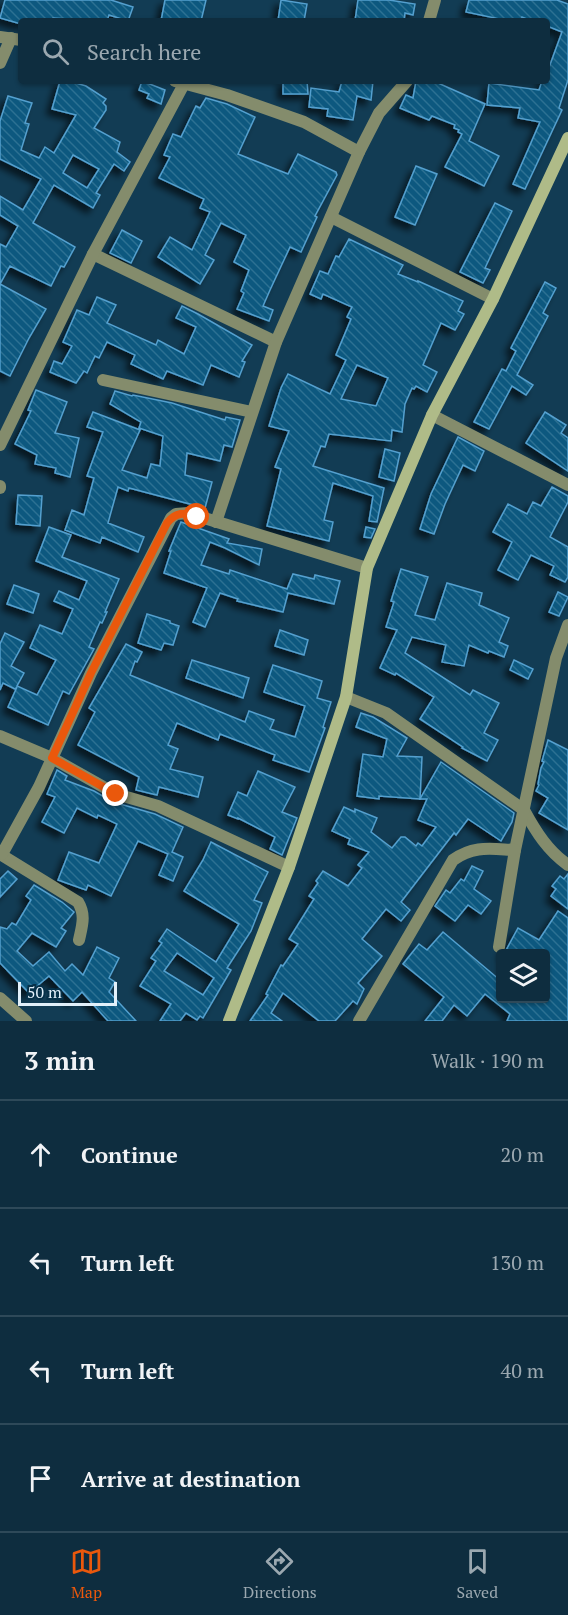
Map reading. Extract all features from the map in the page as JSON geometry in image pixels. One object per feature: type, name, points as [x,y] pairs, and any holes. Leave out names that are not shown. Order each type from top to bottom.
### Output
[{"type":"street","points":[[430,18],[435,0]]},
{"type":"street","points":[[0,63],[11,39]]},
{"type":"street","points":[[0,445],[179,84]]},
{"type":"street","points":[[187,84],[227,95],[304,122],[359,152]]},
{"type":"street","points":[[216,522],[276,342],[359,152],[379,113],[404,84]]},
{"type":"street","points":[[229,1021],[289,867],[346,698],[367,568],[432,415],[493,299],[568,138]]},
{"type":"street","points":[[331,218],[493,299]]},
{"type":"street","points":[[93,254],[276,342]]},
{"type":"street","points":[[103,380],[252,412]]},
{"type":"street","points":[[432,415],[568,485]]},
{"type":"street","points":[[79,940],[83,922],[82,909],[78,902],[1,854],[39,787],[91,673],[167,523],[176,514],[182,513],[367,568]]},
{"type":"street","points":[[499,947],[515,850],[556,658],[568,625]]},
{"type":"street","points":[[346,698],[386,713],[524,810],[538,835],[556,857],[568,865]]},
{"type":"street","points":[[0,736],[52,758],[116,794],[168,810],[289,867]]},
{"type":"street","points":[[359,1021],[453,860],[474,849],[515,850]]},
{"type":"street","points":[[0,998],[26,1021]]},
{"type":"building","points":[[5,0],[111,0],[133,7],[129,18],[109,15],[108,18],[18,18],[18,23],[0,18]]},
{"type":"building","points":[[165,0],[206,0],[202,18],[162,18]]},
{"type":"building","points":[[281,0],[307,4],[305,18],[278,18]]},
{"type":"building","points":[[358,0],[389,0],[415,4],[413,15],[405,13],[404,18],[355,18]]},
{"type":"building","points":[[469,0],[557,0],[568,4],[568,80],[559,108],[562,110],[525,189],[513,184],[540,122],[518,118],[520,108],[487,105],[489,84],[539,90],[541,84],[550,84],[550,65],[562,32],[550,27],[550,18],[495,18],[466,12]]},
{"type":"building","points":[[59,84],[86,86],[106,99],[103,103],[106,110],[94,128],[120,142],[117,152],[130,162],[124,171],[114,164],[96,193],[100,195],[93,208],[54,185],[33,223],[75,247],[64,267],[61,266],[51,286],[10,266],[0,284],[0,244],[6,247],[18,226],[0,215],[0,196],[23,210],[41,179],[0,159],[0,121],[8,96],[32,103],[25,123],[29,124],[21,150],[39,158],[45,147],[54,153],[76,115],[52,109]],"holes":[[[73,155],[99,169],[87,188],[63,173]]]},
{"type":"building","points":[[141,84],[150,84],[165,90],[161,104],[147,98],[149,94],[139,90]]},
{"type":"building","points":[[283,84],[307,84],[308,94],[283,94]]},
{"type":"building","points":[[341,84],[373,84],[371,100],[357,96],[353,120],[327,116],[328,109],[309,107],[311,88],[339,92]]},
{"type":"building","points":[[415,84],[440,84],[485,104],[469,141],[499,156],[484,186],[445,167],[462,134],[454,128],[455,125],[432,116],[429,120],[400,108],[406,95],[413,98]]},
{"type":"building","points":[[206,98],[227,104],[255,117],[238,154],[288,174],[298,154],[336,172],[337,175],[315,216],[317,217],[301,252],[290,247],[263,306],[273,310],[269,321],[237,309],[244,293],[241,291],[249,270],[234,262],[246,235],[221,223],[205,255],[214,260],[200,284],[158,257],[170,237],[192,250],[210,212],[200,208],[204,199],[159,178],[170,157],[164,155],[173,134],[181,137],[196,106],[200,108]]},
{"type":"building","points":[[416,166],[437,174],[415,225],[395,217]]},
{"type":"building","points":[[495,203],[512,211],[485,268],[490,270],[483,283],[460,272]]},
{"type":"building","points":[[122,230],[142,241],[131,263],[110,253]]},
{"type":"building","points":[[349,239],[403,265],[398,274],[463,301],[458,311],[464,314],[455,330],[441,323],[423,365],[437,372],[427,392],[416,386],[412,388],[405,404],[402,432],[392,430],[391,441],[329,434],[325,447],[321,446],[313,466],[384,488],[377,522],[369,521],[373,496],[333,483],[324,520],[333,522],[329,541],[267,526],[281,469],[275,467],[289,431],[269,426],[288,374],[330,394],[346,360],[336,355],[351,319],[347,317],[352,307],[323,294],[321,299],[310,294],[320,271],[328,274],[336,256],[339,257]],"holes":[[[357,365],[388,378],[376,406],[341,399]]]},
{"type":"building","points":[[545,282],[556,288],[543,313],[548,316],[517,375],[533,385],[526,395],[512,386],[489,429],[474,422],[502,369],[506,371],[516,351],[511,348]]},
{"type":"building","points":[[0,284],[46,309],[10,376],[0,371]]},
{"type":"building","points":[[97,297],[116,305],[107,323],[156,345],[158,340],[184,354],[196,327],[176,318],[182,306],[198,314],[252,345],[242,361],[245,362],[239,377],[211,365],[203,385],[167,371],[163,379],[131,364],[135,355],[107,342],[99,358],[95,356],[87,373],[84,371],[76,383],[50,372],[54,361],[62,364],[72,346],[63,342],[77,310],[89,315]]},
{"type":"building","points":[[36,390],[67,402],[55,433],[79,438],[70,477],[55,473],[56,468],[35,464],[37,455],[15,444],[31,411],[28,410]]},
{"type":"building","points":[[115,391],[172,403],[225,420],[226,417],[240,420],[232,447],[224,445],[220,461],[187,453],[185,475],[212,482],[205,508],[118,487],[108,523],[144,537],[138,552],[102,537],[100,543],[65,530],[72,510],[84,515],[94,478],[87,476],[103,432],[87,427],[93,412],[140,430],[122,470],[147,478],[151,464],[160,466],[163,436],[139,428],[141,422],[110,404]]},
{"type":"building","points":[[545,412],[566,425],[561,433],[568,438],[568,471],[526,443]]},
{"type":"building","points":[[458,437],[484,451],[475,471],[463,465],[434,534],[420,529],[431,494]]},
{"type":"building","points":[[385,449],[400,453],[394,481],[379,477]]},
{"type":"building","points":[[552,487],[568,496],[568,502],[550,537],[568,547],[568,577],[565,582],[550,575],[554,566],[531,555],[518,580],[498,570],[512,542],[493,532],[508,504],[527,514],[533,502],[541,506]]},
{"type":"building","points":[[18,495],[42,496],[40,526],[16,524]]},
{"type":"building","points":[[181,522],[229,539],[227,543],[262,549],[259,565],[210,542],[201,565],[229,574],[230,570],[287,589],[293,574],[314,579],[315,575],[340,581],[334,604],[288,593],[283,612],[237,601],[238,599],[220,593],[205,627],[193,622],[207,588],[164,573],[171,551],[169,551]]},
{"type":"building","points":[[49,527],[71,535],[62,557],[119,579],[105,612],[107,612],[89,647],[94,649],[69,694],[63,691],[48,725],[8,707],[17,687],[15,689],[3,683],[0,690],[0,644],[5,633],[24,642],[11,666],[24,673],[17,686],[37,695],[56,660],[30,648],[40,625],[62,634],[73,609],[54,601],[59,591],[79,600],[87,581],[36,561]]},
{"type":"building","points":[[366,527],[375,529],[371,538],[364,537]]},
{"type":"building","points":[[401,569],[428,577],[415,615],[435,620],[447,583],[482,593],[479,605],[509,618],[499,642],[508,646],[504,657],[469,645],[464,666],[442,662],[446,645],[412,637],[405,653],[470,695],[473,690],[499,703],[484,733],[498,740],[487,761],[462,748],[420,719],[434,697],[396,673],[395,675],[380,668],[397,630],[386,627]]},
{"type":"building","points":[[14,585],[39,594],[33,613],[7,604]]},
{"type":"building","points":[[558,592],[568,597],[559,616],[549,612]]},
{"type":"building","points":[[147,614],[179,626],[173,645],[164,643],[161,650],[138,643]]},
{"type":"building","points":[[280,630],[308,640],[304,655],[275,646]]},
{"type":"building","points":[[126,644],[142,652],[137,662],[135,661],[130,675],[245,722],[249,711],[274,720],[270,729],[295,737],[305,706],[264,692],[273,665],[322,681],[317,698],[331,702],[323,727],[325,728],[309,772],[273,760],[275,755],[220,734],[218,740],[177,723],[168,745],[178,749],[170,769],[203,777],[198,797],[159,787],[157,795],[136,790],[139,777],[78,745],[95,712],[89,708]]},
{"type":"building","points":[[192,660],[249,678],[243,698],[186,678]]},
{"type":"building","points":[[514,660],[533,669],[528,679],[510,670]]},
{"type":"building","points":[[361,713],[373,717],[407,738],[397,756],[422,757],[420,799],[379,796],[379,799],[357,796],[363,754],[383,757],[387,739],[356,727]]},
{"type":"building","points":[[548,740],[568,750],[568,830],[539,813],[548,798],[536,791]]},
{"type":"building","points":[[441,762],[514,813],[512,822],[501,841],[468,819],[456,835],[454,833],[401,902],[410,910],[401,921],[386,909],[362,939],[382,956],[358,983],[364,989],[357,1004],[353,1001],[335,1021],[319,1021],[283,993],[271,1013],[282,1021],[250,1021],[268,995],[266,994],[281,965],[283,966],[298,944],[289,939],[314,899],[309,896],[323,871],[348,886],[362,868],[358,865],[369,852],[348,844],[350,839],[332,831],[344,807],[377,818],[371,832],[392,848],[401,837],[405,837],[416,846],[418,843],[422,846],[436,827],[418,820],[427,799],[420,799]]},
{"type":"building","points":[[57,770],[67,776],[65,780],[94,791],[113,802],[155,814],[183,827],[172,852],[183,857],[173,881],[159,875],[168,854],[138,841],[111,896],[88,885],[86,890],[58,880],[69,852],[99,863],[117,824],[98,815],[97,818],[77,808],[64,833],[42,822],[55,797],[47,794]]},
{"type":"building","points":[[258,771],[295,787],[282,812],[297,818],[282,855],[270,849],[275,837],[228,815],[238,792],[247,796]]},
{"type":"building","points":[[211,842],[268,872],[254,900],[262,903],[251,931],[227,968],[231,970],[203,1018],[200,1016],[197,1020],[186,1013],[180,1021],[160,1021],[171,1004],[140,986],[156,961],[151,958],[162,943],[159,941],[167,929],[216,962],[239,924],[184,891]],"holes":[[[177,953],[214,978],[203,995],[164,971]]]},
{"type":"building","points":[[472,866],[483,871],[474,889],[491,901],[481,914],[468,905],[455,921],[435,906],[446,890],[450,893],[461,879],[464,881]]},
{"type":"building","points":[[8,871],[17,879],[0,897],[0,879]]},
{"type":"building","points":[[568,874],[568,909],[551,896],[556,889],[552,886],[560,876],[564,879]]},
{"type":"building","points":[[34,885],[74,912],[61,928],[66,931],[56,947],[32,933],[17,951],[33,966],[49,952],[65,971],[72,964],[83,975],[97,947],[119,958],[109,978],[115,982],[109,992],[136,1021],[108,1021],[82,992],[73,1001],[49,976],[29,993],[0,963],[0,927],[7,929],[12,923],[16,925],[31,900],[26,896]]},
{"type":"building","points":[[558,911],[568,918],[568,1021],[507,1021],[510,1014],[496,1003],[550,1003],[550,949],[507,949],[518,928],[539,940]]},
{"type":"building","points":[[443,932],[496,977],[496,1003],[485,994],[467,1016],[454,1005],[442,1021],[425,1021],[444,997],[403,964],[419,944],[427,950]]},
{"type":"route","points":[[116,794],[52,758],[91,673],[167,523],[176,514],[188,513],[197,517]]}]
